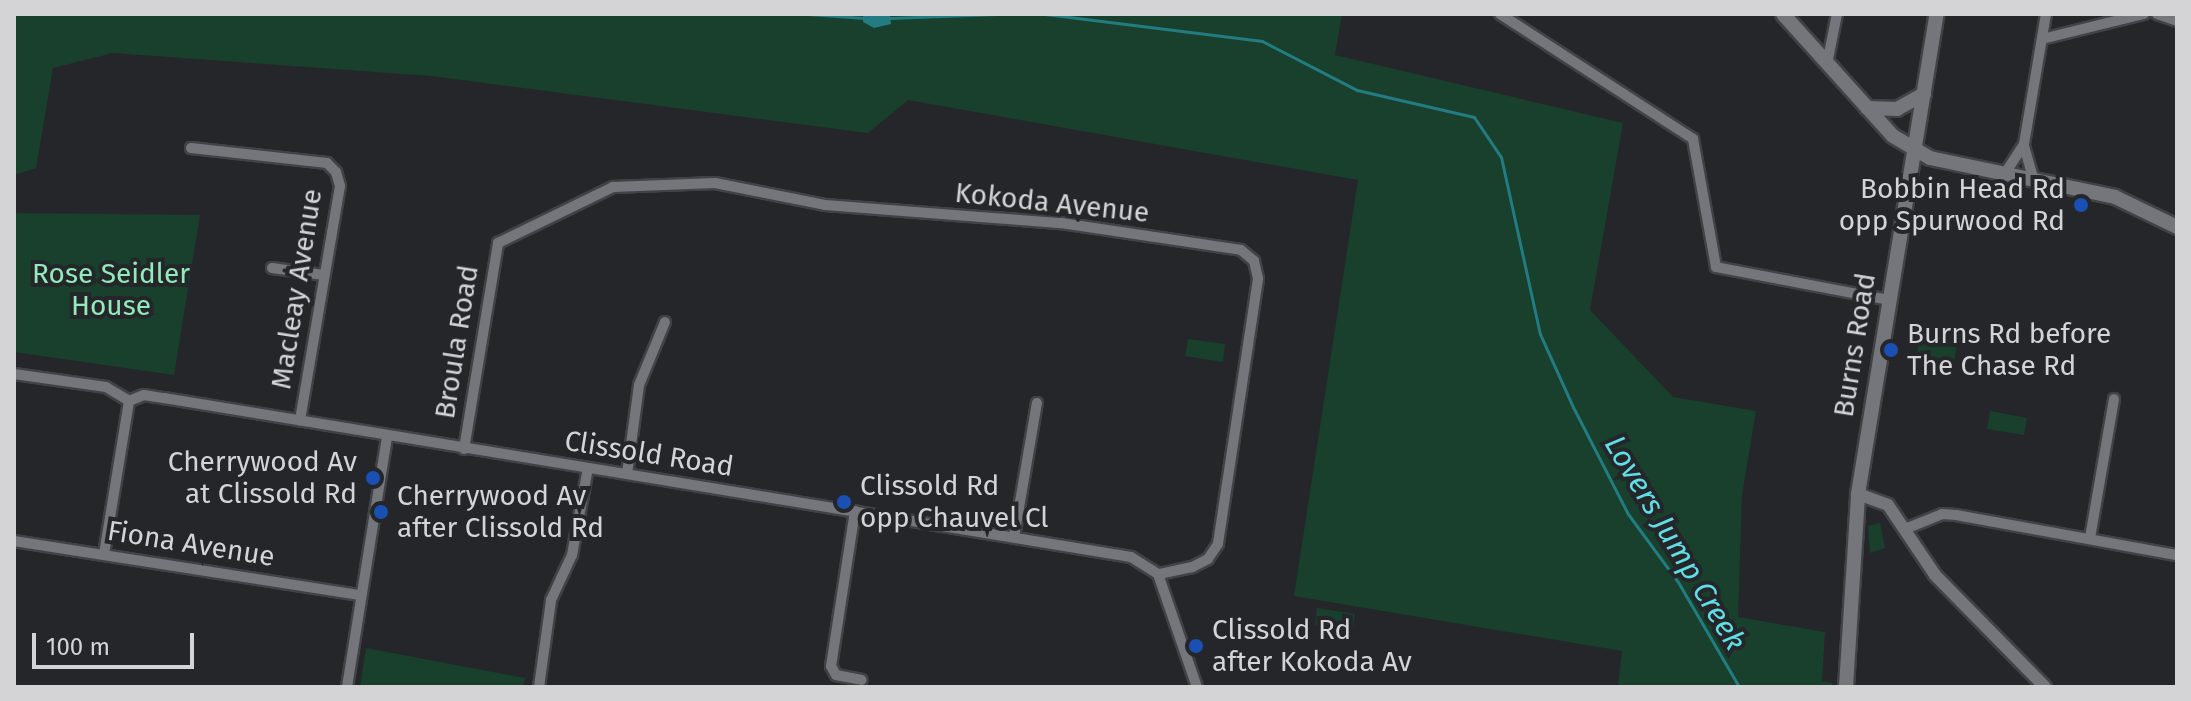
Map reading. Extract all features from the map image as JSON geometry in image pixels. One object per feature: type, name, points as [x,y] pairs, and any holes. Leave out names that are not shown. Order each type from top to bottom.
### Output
[{"type":"main road","points":[[1783,14],[1893,136],[1914,149],[1940,162],[2115,197],[2177,227]]},
{"type":"main road","name":"Burns Road","points":[[1846,687],[1858,494],[1937,14]]},
{"type":"main road","points":[[1867,108],[1897,109],[1924,94]]},
{"type":"street","points":[[1500,14],[1693,139],[1716,267],[1889,300]]},
{"type":"street","points":[[1827,64],[1837,14]]},
{"type":"street","points":[[2003,176],[2024,144],[2046,14]]},
{"type":"street","points":[[2042,39],[2144,14]]},
{"type":"street","points":[[2157,14],[2177,21]]},
{"type":"street","points":[[2024,144],[2034,181]]},
{"type":"street","name":"Macleay Avenue","points":[[191,148],[327,163],[340,186],[300,421]]},
{"type":"street","name":"Kokoda Avenue","points":[[498,243],[613,187],[715,183],[825,205],[1061,223],[1241,250],[1254,261],[1258,279],[1218,544],[1192,567],[1158,574]]},
{"type":"street","name":"Broula Road","points":[[464,449],[498,243]]},
{"type":"street","points":[[272,268],[324,275]]},
{"type":"street","points":[[627,474],[639,385],[665,322]]},
{"type":"street","name":"Clissold Road","points":[[14,374],[106,387],[129,401],[144,395],[1131,557],[1158,574]]},
{"type":"street","points":[[2090,538],[2114,399]]},
{"type":"street","points":[[104,554],[129,401]]},
{"type":"street","points":[[1014,537],[1037,403]]},
{"type":"street","points":[[347,687],[387,436]]},
{"type":"street","points":[[539,687],[551,600],[572,555],[588,468]]},
{"type":"street","points":[[1858,494],[1888,505],[1935,575],[2045,687]]},
{"type":"street","points":[[855,511],[831,666],[836,675],[862,680]]},
{"type":"street","points":[[1905,529],[1942,514],[1956,515],[2177,555]]},
{"type":"street","name":"Fiona Avenue","points":[[14,541],[360,595]]},
{"type":"street","points":[[1158,574],[1197,687]]},
{"type":"green space","points":[[14,14],[1342,14],[1335,55],[1623,123],[1590,310],[1673,397],[1756,411],[1742,495],[1738,617],[1825,632],[1822,681],[1832,683],[1832,687],[1618,687],[1622,651],[1294,596],[1358,180],[908,100],[868,133],[431,76],[113,53],[53,68],[36,168],[14,175]]},
{"type":"green space","name":"Rose Seidler House","points":[[14,213],[200,215],[174,375],[14,352]]},
{"type":"green space","points":[[1919,337],[1957,343],[1954,361],[1917,354]]},
{"type":"green space","points":[[1188,339],[1225,344],[1223,362],[1185,356]]},
{"type":"green space","points":[[1990,411],[2027,418],[2024,435],[1987,429]]},
{"type":"green space","points":[[1880,523],[1885,548],[1870,553],[1868,526]]},
{"type":"green space","points":[[1317,608],[1355,614],[1352,631],[1315,625]]},
{"type":"green space","points":[[366,648],[525,678],[523,687],[360,687]]},
{"type":"water","points":[[863,14],[890,14],[891,24],[874,28],[863,22]]},
{"type":"waterway","name":"Lovers Jump Creek","points":[[808,14],[865,18]]},
{"type":"waterway","name":"Lovers Jump Creek","points":[[889,18],[997,14]]},
{"type":"waterway","name":"Lovers Jump Creek","points":[[1045,14],[1262,41],[1357,90],[1474,117],[1501,157],[1540,334],[1573,407],[1628,514],[1678,582],[1739,687]]},
{"type":"place","name":"Bobbin Head Rd opp Spurwood Rd","points":[[2081,205]]},
{"type":"place","name":"Burns Rd before The Chase Rd","points":[[1891,350]]},
{"type":"place","name":"Cherrywood Av at Clissold Rd","points":[[373,478]]},
{"type":"place","name":"Clissold Rd opp Chauvel Cl","points":[[844,502]]},
{"type":"place","name":"Cherrywood Av after Clissold Rd","points":[[381,512]]},
{"type":"place","name":"Clissold Rd after Kokoda Av","points":[[1196,646]]}]
